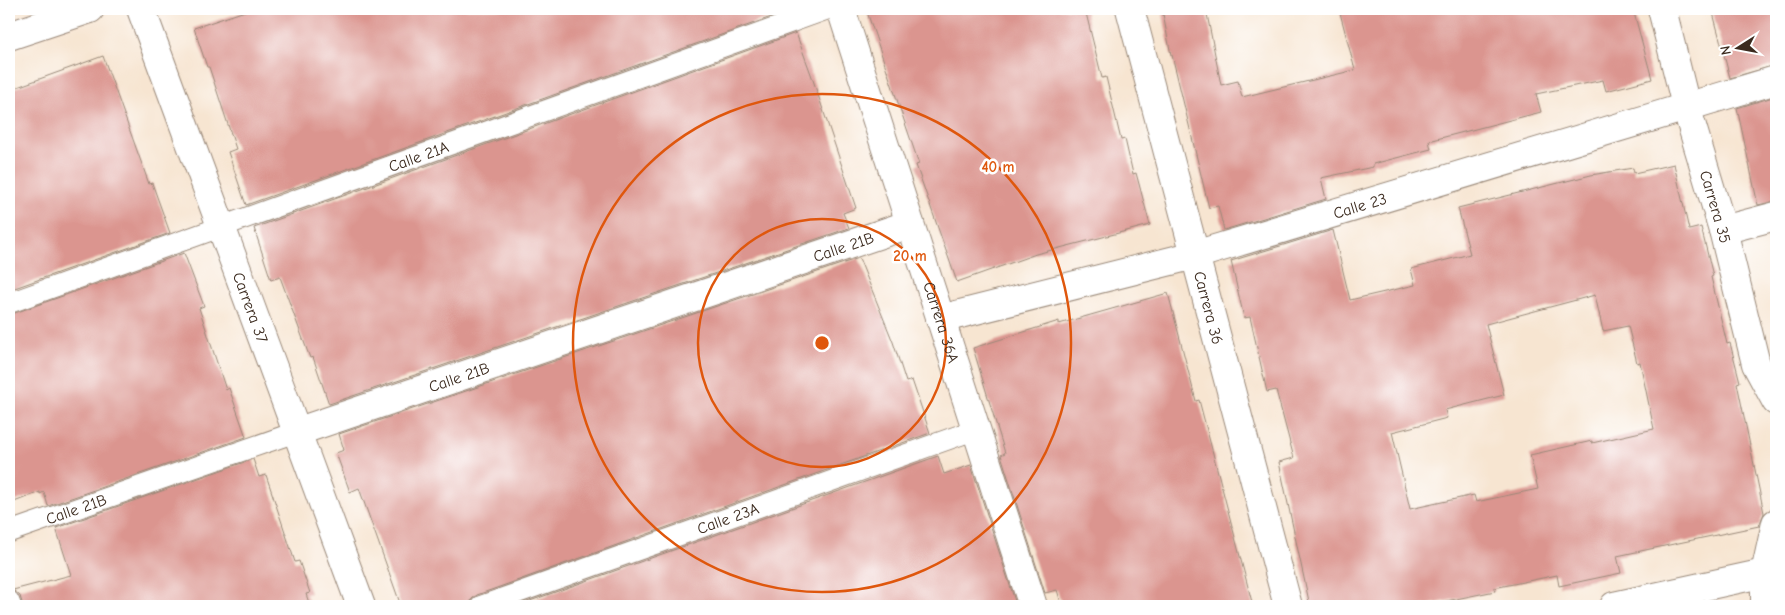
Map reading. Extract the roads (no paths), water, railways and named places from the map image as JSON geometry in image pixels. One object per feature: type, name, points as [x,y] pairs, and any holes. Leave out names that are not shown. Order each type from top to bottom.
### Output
[{"type":"street","points":[[9,36],[90,9]]},
{"type":"street","name":"Carrera 37","points":[[141,9],[361,606]]},
{"type":"street","name":"Carrera 36A","points":[[841,9],[1033,606]]},
{"type":"street","name":"Carrera 36","points":[[1130,9],[1288,606]]},
{"type":"street","name":"Carrera 35","points":[[1662,9],[1686,106],[1723,230],[1756,364],[1776,401]]},
{"type":"street","name":"Calle 23","points":[[940,319],[1195,255],[1776,80]]},
{"type":"street","points":[[1723,230],[1776,216]]},
{"type":"street","name":"Calle 21B","points":[[296,432],[910,224]]},
{"type":"street","points":[[1765,606],[1765,573],[1776,523]]},
{"type":"street","points":[[1614,606],[1765,573]]},
{"type":"lane","name":"Calle 21A","points":[[9,303],[828,9]]},
{"type":"lane","name":"Calle 23A","points":[[481,606],[976,429]]},
{"type":"lane","name":"Calle 21B","points":[[9,532],[296,432]]},
{"type":"lane","points":[[9,601],[11,606]]}]
